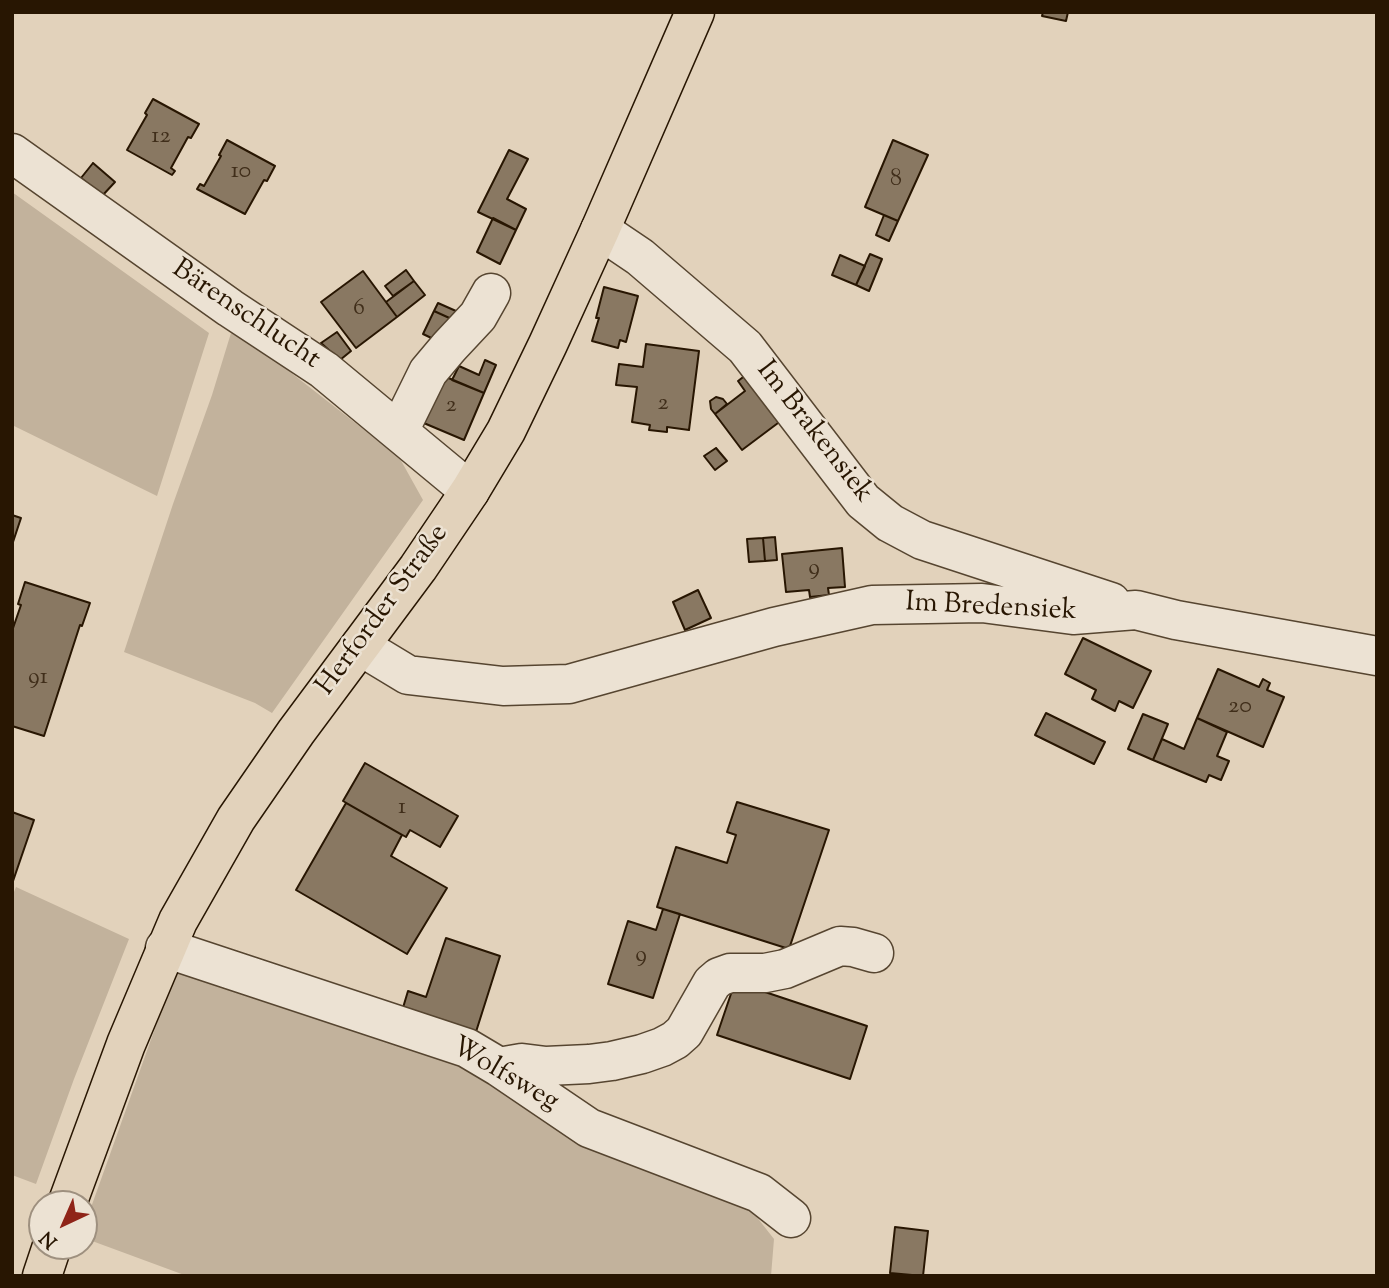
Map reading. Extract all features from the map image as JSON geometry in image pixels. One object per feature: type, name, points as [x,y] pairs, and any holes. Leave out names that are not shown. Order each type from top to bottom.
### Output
[{"type":"main road","name":"Herforder Straße","points":[[72,1190],[121,1057],[178,921],[236,819],[296,732],[418,568],[470,491],[506,431],[600,230],[695,12]]},
{"type":"street","name":"Bärenschlucht","points":[[12,153],[230,308],[324,370],[470,491]]},
{"type":"street","name":"Im Brakensiek","points":[[600,230],[640,257],[745,347],[863,501],[890,523],[922,540],[1136,610]]},
{"type":"street","points":[[399,432],[428,372],[478,316],[491,293]]},
{"type":"street","name":"Im Bredensiek","points":[[360,646],[408,675],[503,686],[569,684],[774,627],[872,605],[982,603],[1073,615],[1136,610],[1176,620],[1377,656]]},
{"type":"street","points":[[499,1067],[522,1063],[546,1066],[589,1064],[642,1054],[662,1047],[684,1032],[712,983],[719,977],[730,973],[765,973],[785,969],[840,946],[874,953]]},
{"type":"street","name":"Wolfsweg","points":[[165,948],[467,1048],[589,1128],[759,1193],[791,1218]]},
{"type":"shaded area","points":[[12,192],[209,333],[157,496],[12,425]]},
{"type":"shaded area","points":[[231,333],[267,354],[399,457],[423,500],[272,713],[255,703],[124,652]]},
{"type":"shaded area","points":[[16,887],[129,939],[36,1184],[12,1175],[12,897]]},
{"type":"shaded area","points":[[178,964],[464,1056],[752,1211],[774,1239],[771,1276],[187,1276],[98,1243],[97,1190]]},
{"type":"building","points":[[1043,12],[1068,12],[1066,21],[1042,16]]},
{"type":"building","points":[[153,99],[199,124],[191,138],[188,137],[171,168],[175,171],[172,175],[127,150]]},
{"type":"building","points":[[227,140],[275,166],[245,214],[197,189],[200,184],[204,186]]},
{"type":"building","points":[[893,140],[928,155],[898,221],[865,207]]},
{"type":"building","points":[[509,150],[528,159],[507,199],[526,209],[516,230],[478,212]]},
{"type":"building","points":[[93,163],[115,182],[102,196],[81,178]]},
{"type":"building","points":[[884,215],[898,221],[889,241],[876,235]]},
{"type":"building","points":[[493,218],[516,230],[500,264],[477,252]]},
{"type":"building","points":[[870,254],[882,259],[869,291],[856,285]]},
{"type":"building","points":[[840,255],[865,266],[856,285],[832,275]]},
{"type":"building","points":[[406,270],[414,281],[393,296],[385,286]]},
{"type":"building","points":[[363,271],[397,317],[356,348],[321,302]]},
{"type":"building","points":[[414,281],[425,295],[397,317],[386,302]]},
{"type":"building","points":[[604,287],[638,296],[626,342],[620,340],[618,348],[592,341]]},
{"type":"building","points":[[438,303],[465,315],[456,321],[434,311]]},
{"type":"building","points":[[434,311],[456,321],[446,345],[423,334]]},
{"type":"building","points":[[337,332],[351,351],[340,360],[321,343]]},
{"type":"building","points":[[646,344],[699,351],[689,430],[667,427],[667,432],[649,430],[650,425],[632,422],[637,387],[616,385],[619,364],[643,367]]},
{"type":"building","points":[[485,360],[496,365],[484,393],[452,380],[459,366],[479,375]]},
{"type":"building","points":[[751,371],[786,417],[742,450],[715,414],[745,391],[738,381]]},
{"type":"building","points":[[439,374],[484,393],[464,440],[419,421]]},
{"type":"building","points":[[716,397],[727,404],[715,414],[710,401]]},
{"type":"building","points":[[716,448],[727,461],[715,470],[704,456]]},
{"type":"building","points":[[12,515],[21,518],[12,545]]},
{"type":"building","points":[[775,537],[777,560],[765,561],[763,538]]},
{"type":"building","points":[[763,538],[765,561],[749,562],[747,539]]},
{"type":"building","points":[[842,548],[845,587],[828,588],[829,595],[810,597],[809,590],[786,592],[782,554]]},
{"type":"building","points":[[25,582],[90,603],[82,626],[80,625],[44,736],[12,726],[12,631]]},
{"type":"building","points":[[698,590],[711,618],[685,630],[673,602]]},
{"type":"building","points":[[1083,638],[1151,671],[1133,708],[1119,701],[1115,711],[1092,699],[1096,690],[1065,674]]},
{"type":"building","points":[[1218,669],[1259,687],[1263,679],[1270,683],[1267,690],[1284,697],[1263,747],[1197,718]]},
{"type":"building","points":[[1046,713],[1105,742],[1094,764],[1035,735]]},
{"type":"building","points":[[1143,714],[1168,724],[1153,760],[1128,749]]},
{"type":"building","points":[[1197,718],[1227,732],[1217,756],[1229,761],[1221,780],[1209,775],[1206,782],[1153,760],[1162,739],[1184,749]]},
{"type":"building","points":[[365,763],[458,816],[440,847],[410,830],[406,837],[343,801]]},
{"type":"building","points":[[737,802],[829,830],[789,949],[657,907],[676,847],[727,863],[736,835],[727,832]]},
{"type":"building","points":[[346,803],[402,835],[391,856],[447,888],[407,954],[296,890]]},
{"type":"building","points":[[12,812],[34,820],[12,884]]},
{"type":"building","points":[[663,909],[680,914],[653,998],[608,984],[628,921],[656,930]]},
{"type":"building","points":[[446,938],[500,956],[475,1035],[402,1011],[408,991],[426,997]]},
{"type":"building","points":[[735,982],[867,1026],[850,1079],[717,1035]]},
{"type":"building","points":[[895,1227],[928,1231],[923,1276],[890,1273]]}]
